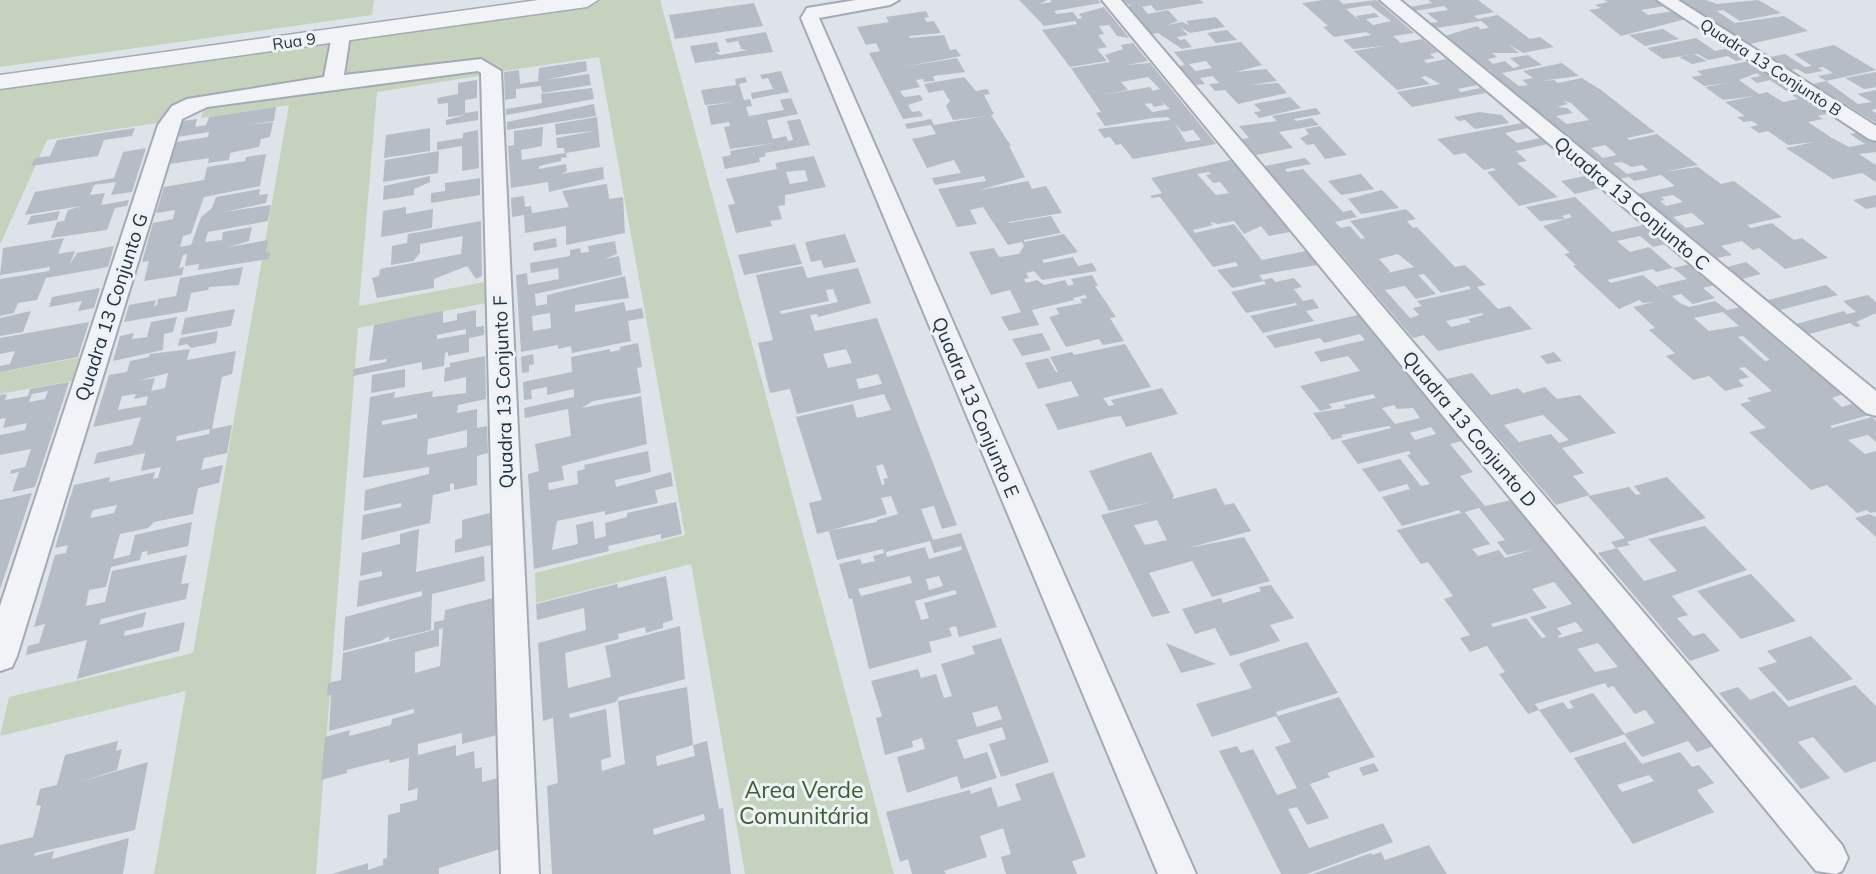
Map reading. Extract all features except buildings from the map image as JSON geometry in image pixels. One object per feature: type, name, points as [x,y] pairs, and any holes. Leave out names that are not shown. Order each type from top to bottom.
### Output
[{"type":"street","points":[[391,27],[394,0]]},
{"type":"street","name":"Rua 9","points":[[0,82],[587,0]]},
{"type":"street","name":"Quadra 13 Conjunto E","points":[[890,0],[813,12],[810,18],[1177,874]]},
{"type":"street","name":"Quadra 13 Conjunto D","points":[[1111,0],[1829,858]]},
{"type":"street","name":"Quadra 13 Conjunto C","points":[[1389,0],[1876,407]]},
{"type":"street","name":"Quadra 13 Conjunto B","points":[[1665,0],[1876,135]]},
{"type":"street","points":[[333,82],[341,35]]},
{"type":"street","name":"Quadra 13 Conjunto F","points":[[333,82],[458,65],[481,65],[491,71],[520,874]]},
{"type":"street","name":"Quadra 13 Conjunto G","points":[[0,656],[171,118],[191,103],[333,82]]},
{"type":"green space","points":[[0,0],[374,0],[372,15],[0,67]]},
{"type":"green space","name":"Area Verde Comunitária","points":[[588,0],[660,0],[894,874],[745,874],[691,564],[536,603],[535,573],[685,535],[599,57],[491,73],[481,65],[479,76],[377,92],[359,306],[484,282],[486,303],[358,328],[316,874],[154,874],[186,691],[0,736],[9,697],[193,653],[289,105],[201,118],[206,102],[170,121],[47,140],[0,245],[0,82]]},
{"type":"green space","points":[[95,355],[88,378],[0,394],[0,372]]}]
